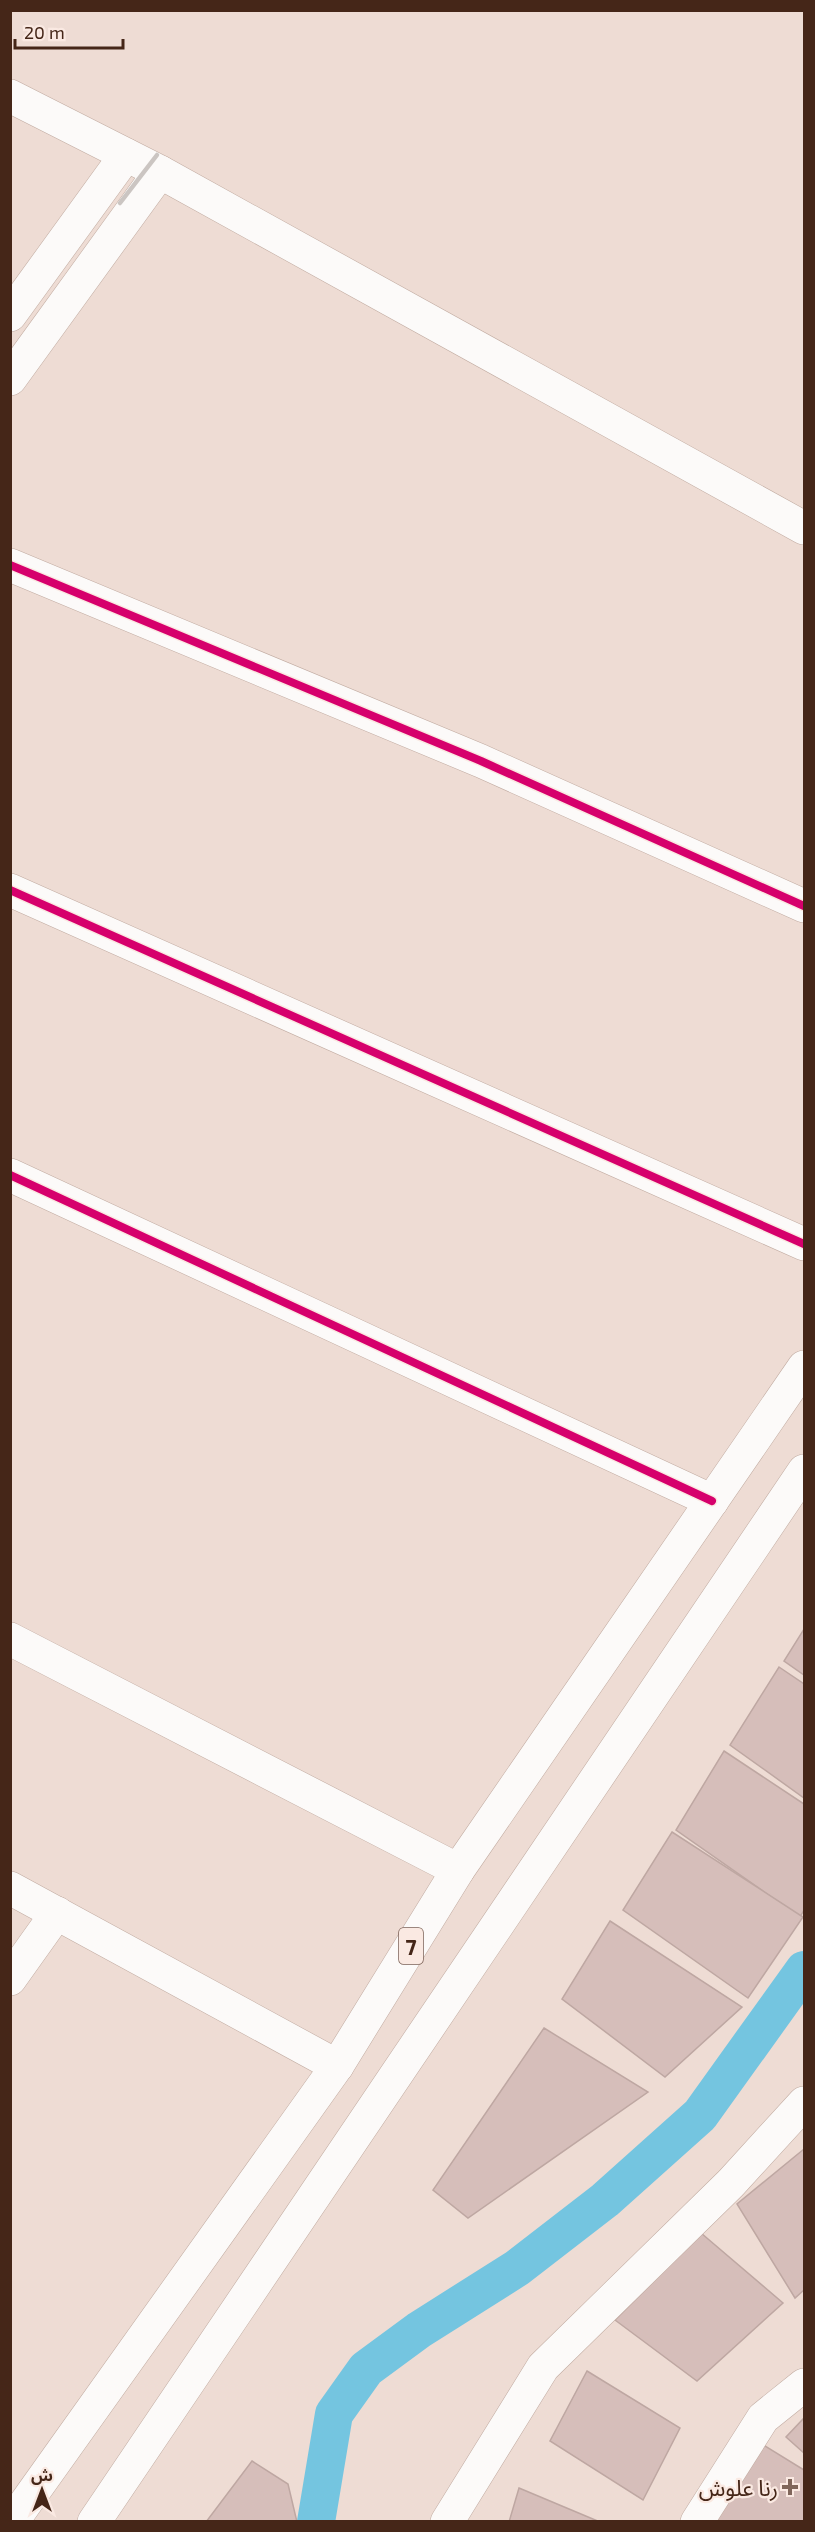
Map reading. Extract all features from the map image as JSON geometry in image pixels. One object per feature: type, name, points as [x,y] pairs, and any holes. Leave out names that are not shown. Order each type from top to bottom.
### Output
[{"type":"street","points":[[10,96],[160,172],[804,528]]},
{"type":"street","points":[[10,315],[126,155]]},
{"type":"street","points":[[10,379],[160,172]]},
{"type":"street","points":[[10,564],[481,761],[804,906]]},
{"type":"street","points":[[10,890],[804,1244]]},
{"type":"street","points":[[10,1175],[712,1501]]},
{"type":"street","name":"7","points":[[12,2522],[337,2066],[458,1870],[804,1367]]},
{"type":"street","points":[[94,2522],[804,1471]]},
{"type":"street","points":[[10,1639],[458,1870]]},
{"type":"street","points":[[10,1888],[337,2066]]},
{"type":"street","points":[[10,1979],[57,1913]]},
{"type":"street","points":[[447,2522],[543,2367],[731,2183],[804,2103]]},
{"type":"street","points":[[697,2522],[763,2418],[804,2385]]},
{"type":"building","points":[[804,1629],[804,1675],[784,1661]]},
{"type":"building","points":[[779,1667],[804,1684],[804,1798],[730,1745]]},
{"type":"building","points":[[724,1751],[804,1804],[804,1910],[800,1917],[676,1830]]},
{"type":"building","points":[[672,1832],[803,1917],[748,1998],[623,1910]]},
{"type":"building","points":[[610,1921],[742,2007],[665,2077],[562,1999]]},
{"type":"building","points":[[544,2028],[648,2092],[468,2218],[433,2190]]},
{"type":"building","points":[[804,2149],[804,2290],[795,2298],[737,2204]]},
{"type":"building","points":[[701,2233],[783,2303],[697,2381],[615,2320]]},
{"type":"building","points":[[587,2371],[680,2428],[643,2500],[550,2441]]},
{"type":"building","points":[[804,2418],[804,2453],[786,2437]]},
{"type":"building","points":[[760,2443],[804,2470],[804,2522],[716,2522]]},
{"type":"building","points":[[252,2461],[288,2484],[297,2522],[206,2522]]},
{"type":"building","points":[[519,2488],[600,2522],[509,2522]]},
{"type":"waterway","points":[[316,2522],[334,2414],[366,2369],[419,2330],[517,2268],[605,2200],[700,2115],[804,1970]]},
{"type":"railway","points":[[120,203],[157,155]]},
{"type":"cycle path","points":[[10,565],[481,761],[804,906]]},
{"type":"cycle path","points":[[10,890],[804,1244]]},
{"type":"cycle path","points":[[10,1175],[712,1501]]},
{"type":"place","name":"رنا علوش","points":[[790,2487]]}]
